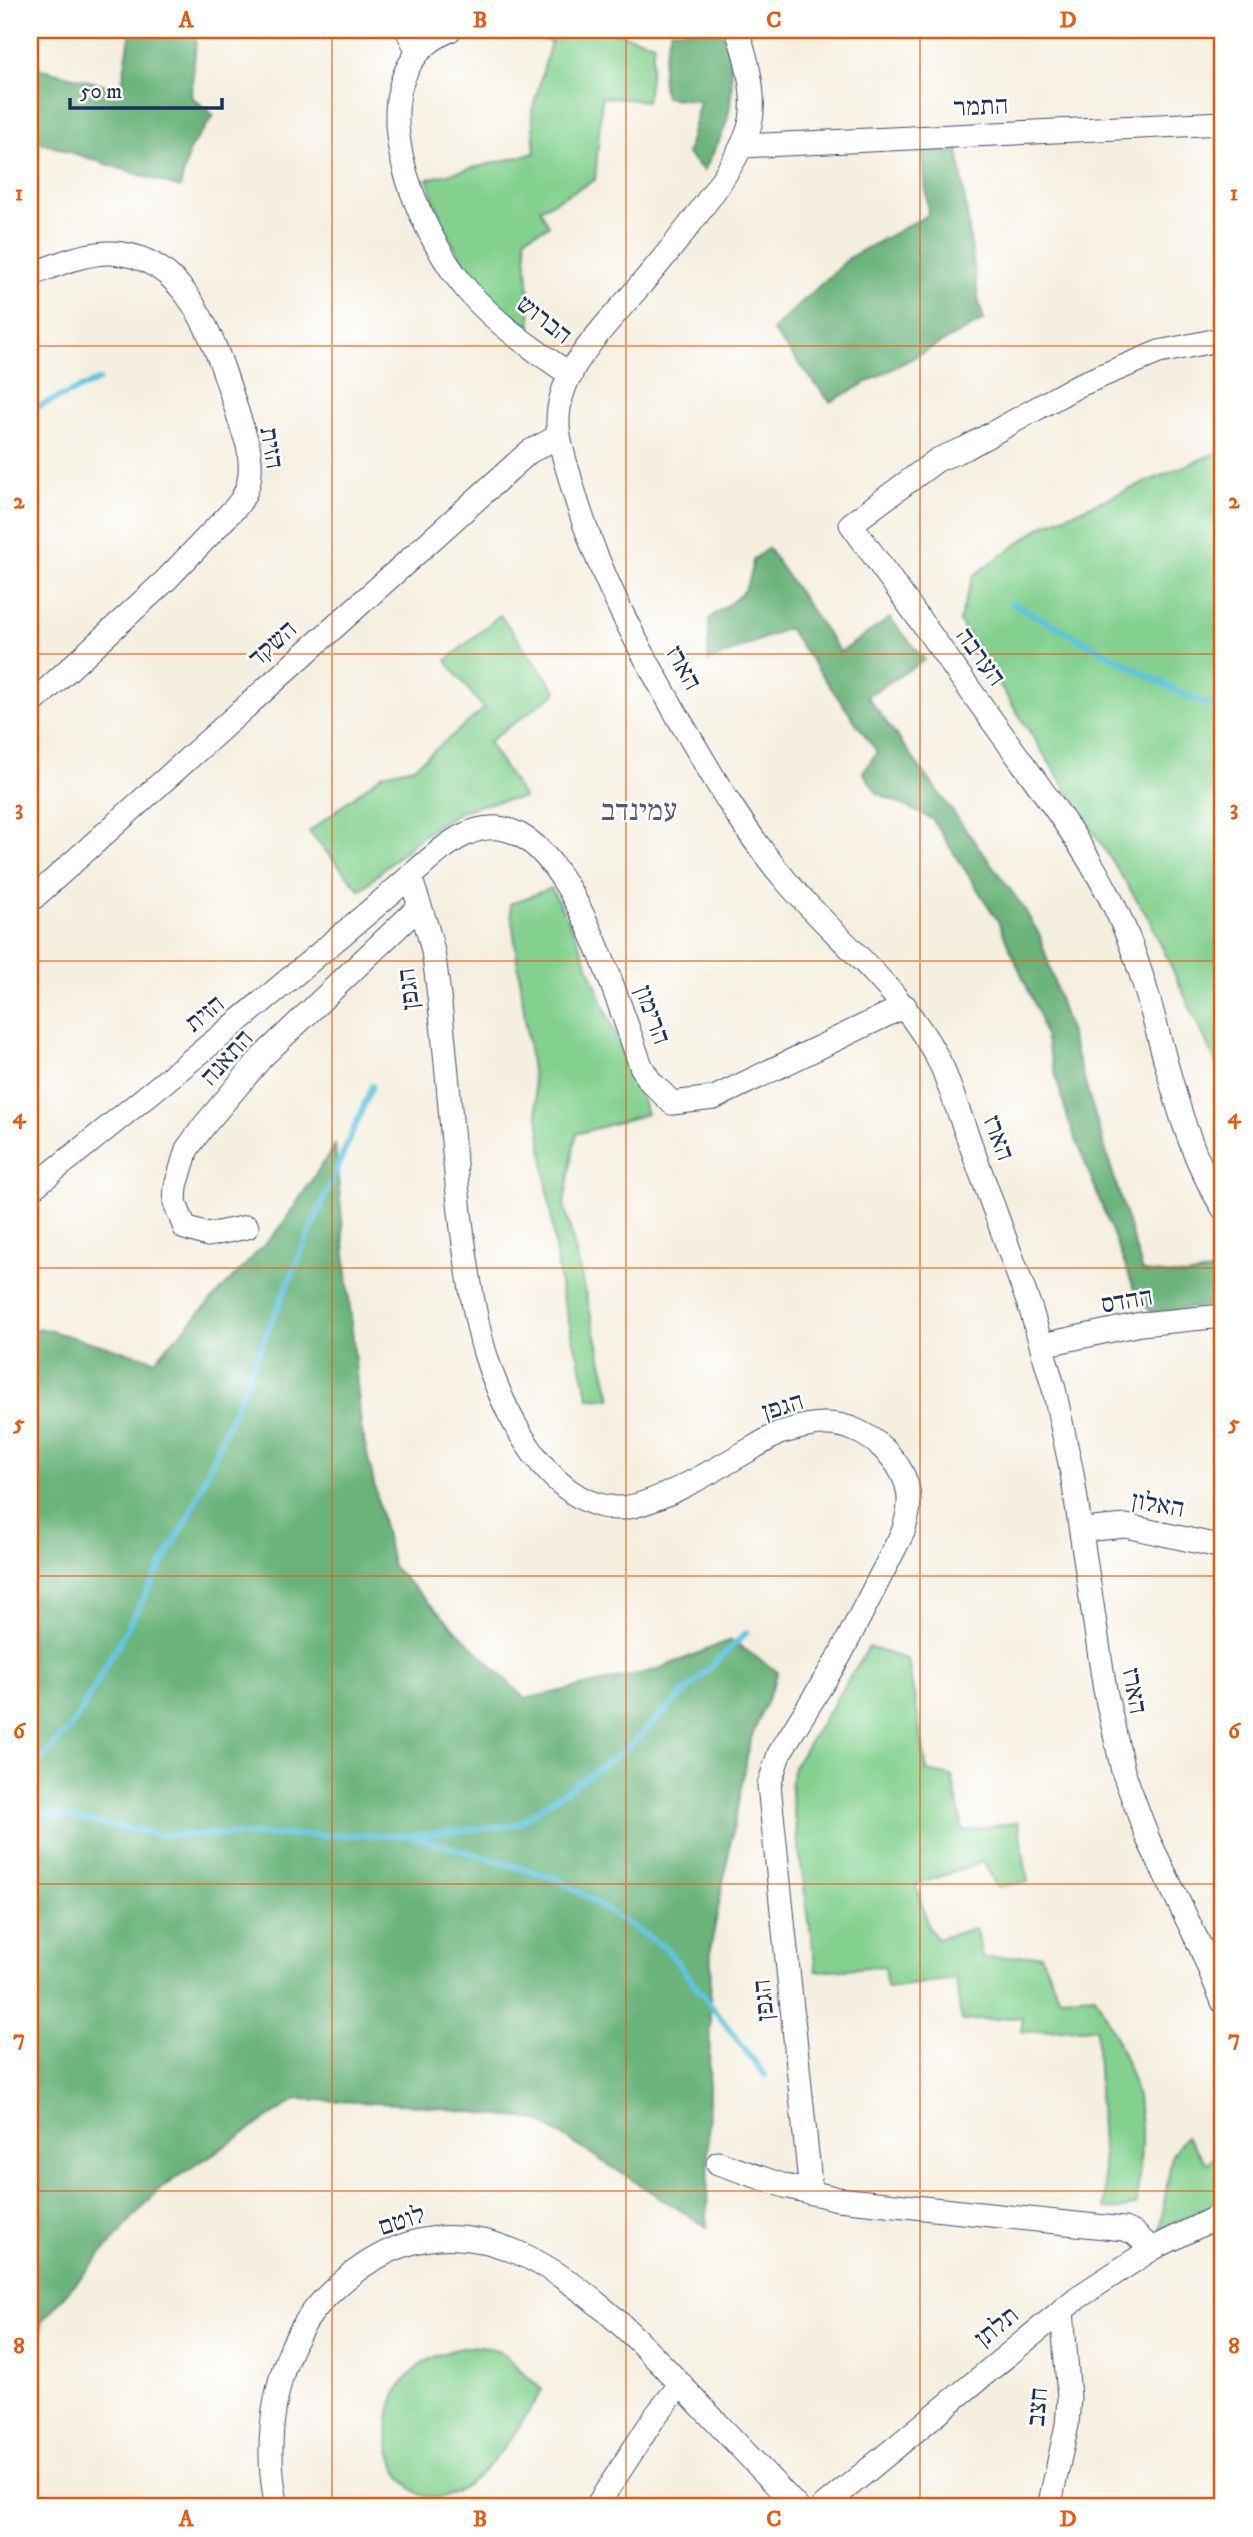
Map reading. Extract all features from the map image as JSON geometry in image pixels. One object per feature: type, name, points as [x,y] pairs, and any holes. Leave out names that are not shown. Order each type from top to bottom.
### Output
[{"type":"street","points":[[407,30],[418,52]]},
{"type":"street","name":"הברוש","points":[[450,30],[418,52],[403,80],[398,117],[402,153],[420,217],[434,244],[470,293],[516,335],[570,375],[590,341],[670,248],[742,146],[749,128],[752,106],[737,30]]},
{"type":"street","name":"התמר","points":[[742,146],[1223,122]]},
{"type":"street","name":"הזית","points":[[30,275],[70,260],[105,253],[144,258],[166,272],[187,293],[202,318],[248,445],[251,464],[245,496],[237,506],[165,581],[30,705]]},
{"type":"street","name":"הערבה","points":[[1223,339],[1159,352],[1077,386],[966,448],[937,460],[851,524],[1058,813],[1096,872],[1134,951],[1189,1136],[1206,1177],[1223,1208]]},
{"type":"street","name":"הארז","points":[[570,375],[559,409],[559,436],[580,512],[608,586],[712,775],[748,831],[785,879],[905,1006],[926,1035],[943,1069],[1042,1345],[1067,1444],[1105,1690],[1122,1771],[1148,1839],[1200,1946],[1223,2002]]},
{"type":"street","name":"השקד","points":[[30,901],[529,452],[559,436]]},
{"type":"street","name":"הרימון","points":[[410,876],[450,844],[479,829],[500,828],[519,835],[537,847],[573,900],[588,928],[641,1066],[650,1081],[671,1103],[714,1098],[905,1006]]},
{"type":"street","name":"הזית","points":[[30,1190],[243,1020],[410,876]]},
{"type":"street","name":"הגפן","points":[[410,876],[433,955],[478,1327],[506,1406],[522,1436],[541,1461],[584,1500],[602,1507],[621,1508],[649,1502],[779,1433],[803,1426],[829,1423],[875,1441],[890,1456],[908,1486],[908,1514],[903,1532],[839,1657],[779,1754],[769,1785],[811,2193]]},
{"type":"street","name":"התאנה","points":[[247,1227],[208,1235],[186,1228],[175,1203],[176,1186],[187,1149],[262,1058],[419,907]]},
{"type":"street","name":"ההדס","points":[[1042,1345],[1142,1324],[1223,1316]]},
{"type":"street","name":"האלון","points":[[1082,1530],[1126,1526],[1223,1547]]},
{"type":"street","points":[[718,2163],[811,2193],[852,2201],[1124,2229],[1134,2233],[1152,2249]]},
{"type":"street","name":"תלתן","points":[[823,2507],[1062,2310],[1152,2249],[1223,2214]]},
{"type":"street","name":"לוטם","points":[[277,2507],[271,2458],[274,2411],[288,2363],[303,2328],[322,2302],[345,2280],[374,2260],[409,2243],[442,2236],[471,2237],[498,2243],[579,2287],[611,2313],[797,2507]]},
{"type":"street","name":"חצב","points":[[1049,2507],[1067,2426],[1069,2398],[1062,2310]]},
{"type":"street","points":[[596,2507],[656,2414],[681,2384]]},
{"type":"green space","points":[[131,30],[197,30],[191,96],[214,116],[190,148],[180,188],[30,139],[30,66],[121,89]]},
{"type":"green space","points":[[523,30],[604,30],[654,43],[647,101],[602,97],[595,180],[540,209],[549,226],[525,237],[531,326],[511,315],[493,300],[464,264],[443,222],[427,179],[535,153],[532,111],[551,42],[528,35]]},
{"type":"green space","points":[[671,30],[721,30],[728,50],[732,84],[728,116],[704,171],[687,154],[700,101],[665,97],[663,71]]},
{"type":"green space","points":[[957,142],[979,303],[984,320],[830,402],[772,330],[850,257],[928,215],[922,146]]},
{"type":"green space","points":[[1223,450],[1223,1078],[1149,919],[959,621],[974,575],[1044,525]]},
{"type":"green space","points":[[768,548],[840,652],[890,618],[925,660],[867,696],[1023,907],[1040,936],[1143,1272],[1185,1276],[1223,1269],[1223,1305],[1151,1312],[1137,1296],[1068,1119],[1038,1012],[998,921],[932,819],[877,793],[863,772],[877,752],[788,628],[708,662],[709,619],[745,589],[753,560]]},
{"type":"green space","points":[[500,615],[557,692],[488,742],[524,798],[475,806],[446,819],[360,890],[309,832],[383,774],[414,767],[484,709],[446,661]]},
{"type":"green space","points":[[551,888],[577,938],[647,1114],[576,1134],[564,1204],[611,1399],[589,1398],[561,1292],[510,904]]},
{"type":"green space","points":[[335,1145],[361,1427],[393,1567],[525,1699],[656,1670],[731,1640],[778,1672],[750,1741],[711,1946],[707,2227],[537,2120],[417,2105],[297,2099],[158,2190],[42,2321],[30,2462],[30,1332],[40,1328],[155,1360],[280,1228]]},
{"type":"green space","points":[[869,1647],[908,1660],[927,1771],[952,1776],[963,1831],[1018,1822],[1028,1882],[996,1887],[984,1861],[916,1885],[928,1926],[937,1939],[975,1928],[983,1958],[1041,1955],[1059,1997],[1095,1995],[1125,2059],[1136,2093],[1141,2137],[1137,2204],[1121,2210],[1105,2209],[1096,2028],[1022,2032],[1022,2017],[961,2021],[956,1979],[887,1988],[884,1966],[816,1971],[791,1793],[793,1768]]},
{"type":"green space","points":[[1186,2136],[1206,2163],[1223,2153],[1223,2201],[1160,2229],[1172,2155]]},
{"type":"green space","points":[[482,2346],[500,2351],[542,2390],[506,2446],[484,2471],[457,2491],[431,2497],[410,2487],[395,2466],[388,2437],[392,2406],[408,2377],[437,2356]]},
{"type":"waterway","points":[[30,410],[99,380]]},
{"type":"waterway","points":[[1012,603],[1190,698],[1223,709]]},
{"type":"waterway","points":[[30,1771],[75,1722],[189,1516],[372,1086]]},
{"type":"waterway","points":[[414,1835],[516,1825],[625,1750],[747,1632]]},
{"type":"waterway","points":[[30,1816],[42,1812],[160,1835],[408,1835],[558,1879],[667,1949],[765,2075]]},
{"type":"district","name":"עמינדב","points":[[639,811]]}]
